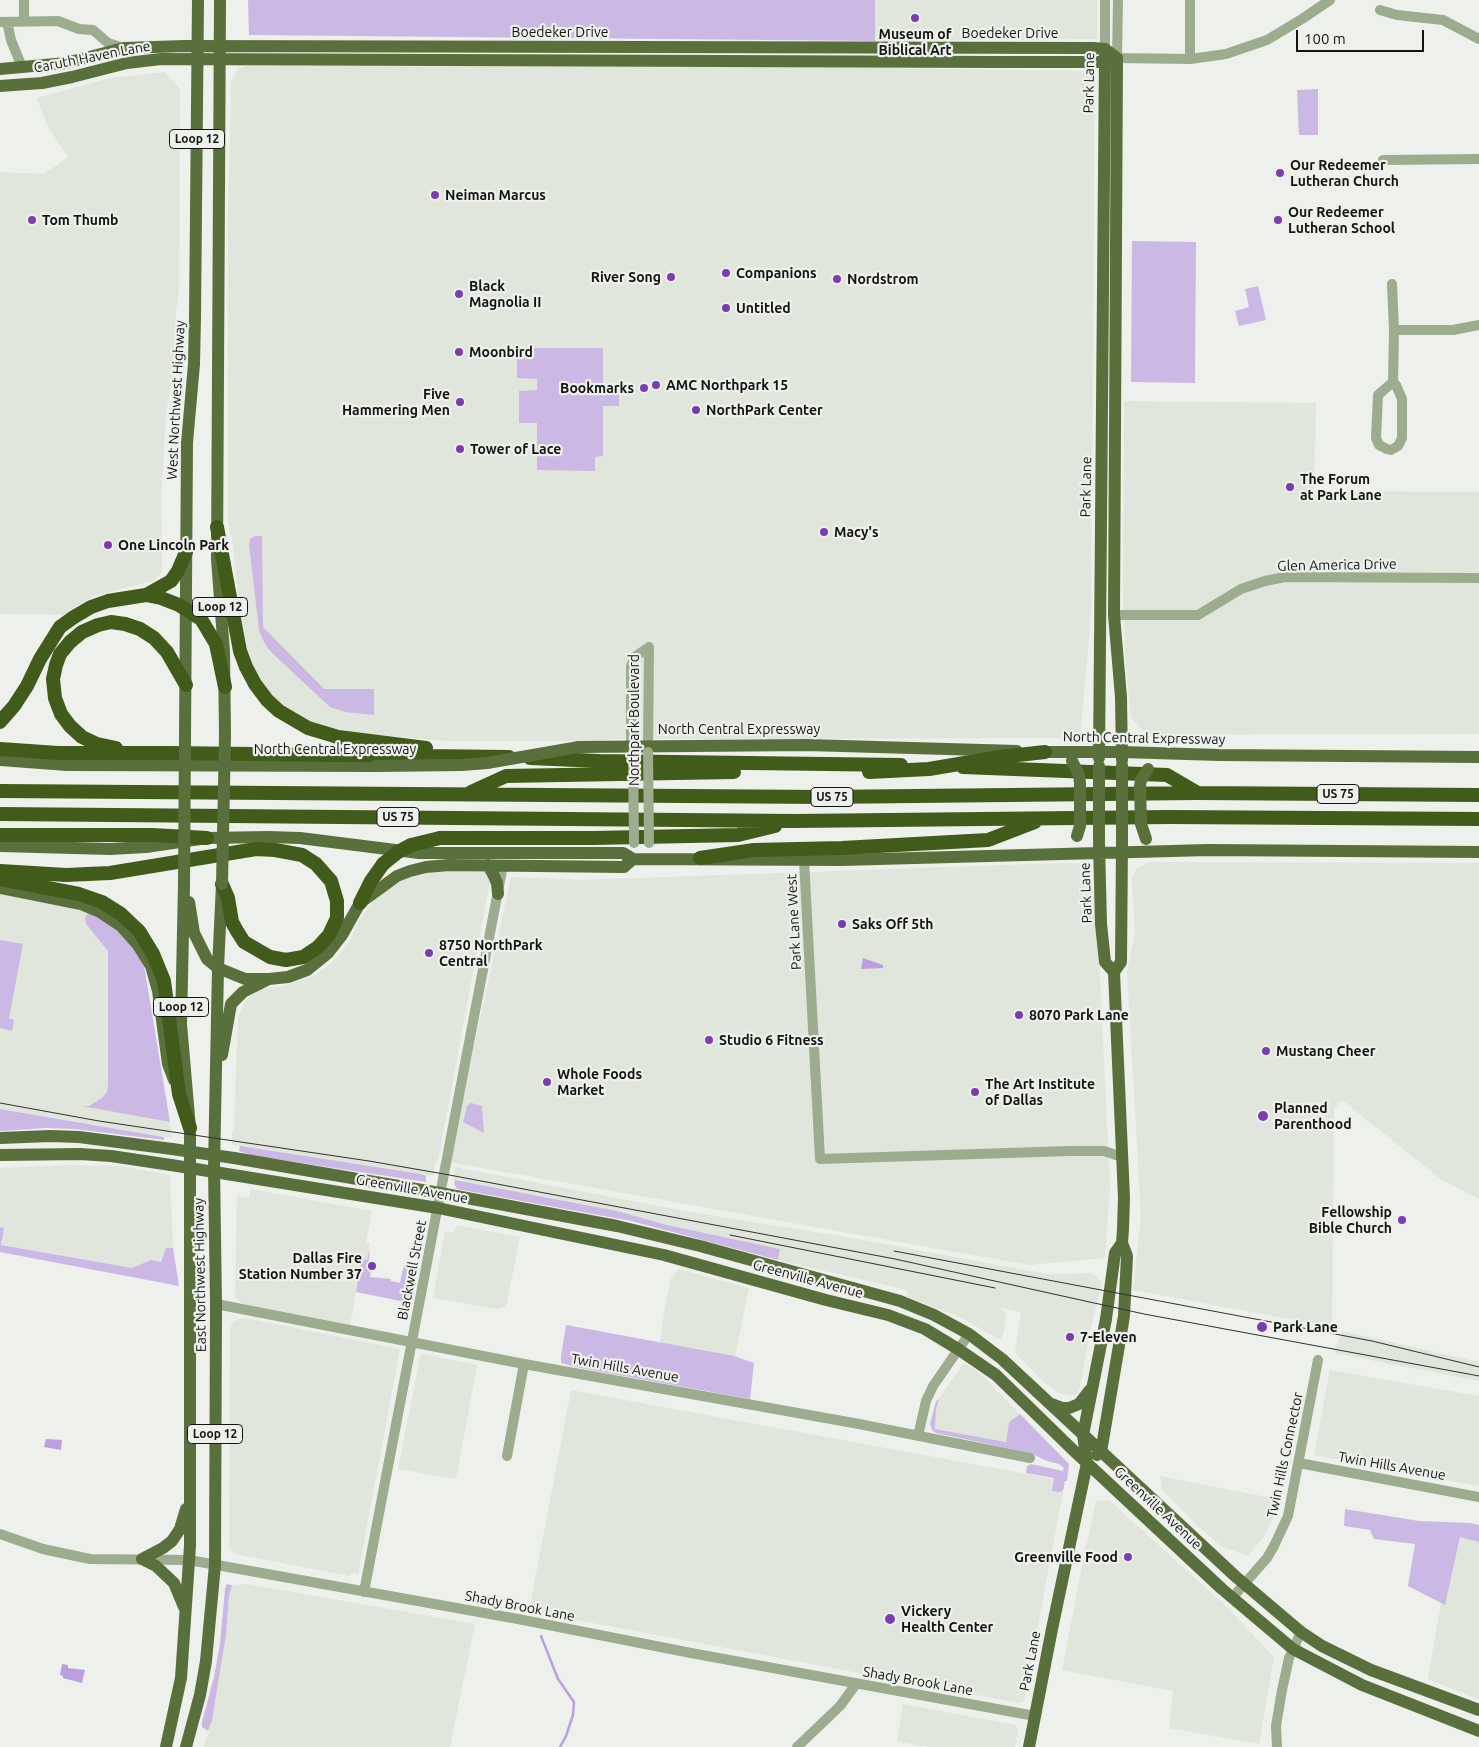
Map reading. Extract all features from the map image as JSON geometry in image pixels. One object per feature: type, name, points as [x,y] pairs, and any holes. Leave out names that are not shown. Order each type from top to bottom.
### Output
[{"type":"highway","points":[[217,527],[240,651],[255,684],[267,700],[279,711],[308,728],[338,737],[481,755]]},
{"type":"highway","points":[[0,722],[14,706],[27,686],[40,659],[60,628],[74,617],[91,608],[108,602],[146,595],[171,581],[178,572],[186,552]]},
{"type":"highway","points":[[146,595],[161,598],[186,609],[200,619],[216,644],[225,687]]},
{"type":"highway","points":[[166,753],[120,749],[97,744],[82,736],[70,726],[61,714],[55,698],[53,680],[56,665],[60,654],[82,632],[111,622],[125,624],[140,629],[154,638],[167,652],[186,685]]},
{"type":"highway","points":[[0,749],[58,753],[481,755],[599,761],[872,764],[1167,775],[1197,793]]},
{"type":"highway","points":[[466,794],[506,776],[870,772],[929,769],[1000,757],[1045,752]]},
{"type":"highway","name":"US 75","points":[[0,790],[894,797],[1197,793],[1479,795]]},
{"type":"highway","name":"US 75","points":[[0,814],[796,821],[1179,817],[1479,819]]},
{"type":"highway","points":[[700,858],[754,850],[842,848],[988,840],[1045,819]]},
{"type":"highway","points":[[360,903],[371,880],[383,864],[404,848],[440,838],[603,838],[738,835],[796,821]]},
{"type":"highway","points":[[0,834],[152,835],[207,838]]},
{"type":"highway","points":[[0,871],[58,875],[110,873],[256,849],[275,850],[302,855],[316,864],[331,881],[337,901],[337,918],[329,935],[318,947],[303,957],[286,960],[270,957],[244,942],[232,922],[228,898],[222,884]]},
{"type":"highway","points":[[0,879],[79,894],[102,902],[121,914],[139,931],[154,954],[164,981],[179,1094],[190,1128]]},
{"type":"main road","name":"West Northwest Highway","points":[[184,801],[187,443],[194,339],[198,0]]},
{"type":"main road","name":"Loop 12","points":[[220,0],[217,527],[218,585],[225,687]]},
{"type":"main road","name":"Boedeker Drive","points":[[124,48],[220,46],[670,54],[790,61],[997,62],[1104,55]]},
{"type":"main road","name":"Caruth Haven Lane","points":[[0,86],[23,76],[38,66],[89,58],[124,48]]},
{"type":"main road","name":"Boedeker Drive","points":[[220,60],[670,54],[790,48],[997,48],[1104,55]]},
{"type":"main road","points":[[790,48],[790,61]]},
{"type":"main road","points":[[997,48],[997,62]]},
{"type":"main road","points":[[1104,55],[1117,58]]},
{"type":"main road","name":"Park Lane","points":[[1104,55],[1099,846],[1101,924],[1105,962],[1114,972]]},
{"type":"main road","name":"Park Lane","points":[[1101,1452],[1124,1316],[1127,1256],[1122,1243],[1124,1198],[1114,972],[1121,962],[1122,847],[1121,697],[1114,615],[1117,58]]},
{"type":"main road","name":"Caruth Haven Lane","points":[[23,76],[42,83],[142,61],[220,60]]},
{"type":"main road","points":[[0,69],[14,78],[23,76]]},
{"type":"main road","points":[[1103,203],[1116,203]]},
{"type":"main road","points":[[1101,439],[1116,439]]},
{"type":"main road","points":[[1100,568],[1103,572],[1106,588],[1108,612],[1114,615]]},
{"type":"main road","name":"East Northwest Highway","points":[[186,1747],[200,1696],[206,1661],[215,1565],[216,1304],[214,1167],[218,968],[222,884],[225,687]]},
{"type":"main road","name":"North Central Expressway","points":[[0,760],[68,765],[376,766],[471,764],[579,747],[648,749],[807,745],[972,748],[1045,752],[1069,756],[1099,752],[1122,752],[1479,757]]},
{"type":"main road","points":[[1160,851],[1146,839],[1142,832],[1140,786],[1141,780],[1148,769],[1164,754]]},
{"type":"main road","points":[[1063,853],[1074,843],[1080,826],[1079,775],[1069,756]]},
{"type":"main road","name":"East Northwest Highway","points":[[166,1747],[181,1678],[189,1560],[190,1128],[181,1024],[184,801]]},
{"type":"main road","points":[[0,846],[110,849],[146,847],[207,838],[269,836],[428,853],[623,853],[640,859],[804,860],[1003,856],[1063,853],[1099,846],[1160,851],[1479,852]]},
{"type":"main road","points":[[184,885],[190,905],[194,933],[207,959],[218,968],[245,979],[269,979],[288,977],[307,970],[328,953],[342,935],[360,903],[397,876],[410,871],[426,867],[488,865],[624,867],[640,859]]},
{"type":"main road","points":[[488,865],[494,874],[498,894]]},
{"type":"main road","points":[[0,888],[81,904],[100,912],[121,926],[138,945],[151,966],[158,990],[168,1064],[179,1094]]},
{"type":"main road","points":[[216,1078],[231,1004],[243,992],[269,979]]},
{"type":"main road","name":"Greenville Avenue","points":[[0,1138],[79,1137],[234,1158],[440,1192],[617,1226],[700,1246],[900,1301],[934,1315],[969,1334],[1002,1358],[1244,1584],[1301,1632],[1322,1646],[1371,1670],[1479,1710]]},
{"type":"main road","name":"Greenville Avenue","points":[[0,1155],[80,1154],[111,1156],[438,1208],[664,1255],[904,1320],[925,1329],[996,1375],[1087,1464],[1232,1598],[1293,1649],[1362,1685],[1479,1730]]},
{"type":"main road","points":[[557,1233],[574,1226],[612,1232],[617,1226]]},
{"type":"main road","name":"Park Lane","points":[[1029,1747],[1087,1464],[1083,1435],[1106,1319],[1115,1253],[1122,1243]]},
{"type":"main road","points":[[695,1263],[700,1246]]},
{"type":"main road","points":[[826,1300],[831,1282]]},
{"type":"main road","points":[[1045,1400],[1055,1406],[1069,1408],[1079,1404],[1086,1398],[1093,1386]]},
{"type":"main road","points":[[1087,1464],[1101,1452]]},
{"type":"main road","points":[[142,1559],[172,1541],[180,1529],[190,1487]]},
{"type":"main road","points":[[142,1559],[156,1566],[174,1582],[186,1614]]},
{"type":"main road","points":[[1450,1719],[1459,1702]]},
{"type":"main road","points":[[171,1727],[191,1732]]},
{"type":"street","points":[[24,0],[24,22]]},
{"type":"street","name":"Park Lane","points":[[1104,55],[1105,0]]},
{"type":"street","name":"Park Lane","points":[[1117,58],[1118,0]]},
{"type":"street","points":[[1190,0],[1190,59]]},
{"type":"street","points":[[1117,58],[1190,59],[1226,54],[1267,40],[1330,0]]},
{"type":"street","points":[[1380,10],[1443,20],[1479,39]]},
{"type":"street","name":"Boedeker Drive","points":[[4,22],[58,21],[79,29],[93,30],[108,43],[124,48]]},
{"type":"street","points":[[4,22],[23,76]]},
{"type":"street","points":[[1383,160],[1479,159]]},
{"type":"street","points":[[1392,284],[1394,330],[1393,382],[1402,400],[1402,438],[1398,446],[1387,450],[1379,445],[1376,438],[1378,395],[1393,382]]},
{"type":"street","points":[[1394,330],[1453,330],[1479,325]]},
{"type":"street","name":"Glen America Drive","points":[[1114,615],[1198,615],[1241,589],[1285,577],[1479,578]]},
{"type":"street","name":"Northpark Boulevard","points":[[649,647],[648,843],[640,859],[634,844],[631,666],[636,656],[649,647]]},
{"type":"street","name":"Park Lane West","points":[[804,860],[820,1159],[1070,1151],[1104,1151],[1122,1157]]},
{"type":"street","name":"Blackwell Street","points":[[364,1592],[503,865]]},
{"type":"street","name":"Twin Hills Avenue","points":[[216,1304],[524,1364],[1030,1458]]},
{"type":"street","points":[[918,1436],[926,1402],[933,1386],[969,1334]]},
{"type":"street","name":"Twin Hills Connector","points":[[1232,1598],[1267,1558],[1288,1516],[1318,1360]]},
{"type":"street","points":[[507,1456],[524,1364]]},
{"type":"street","name":"Twin Hills Avenue","points":[[1299,1464],[1479,1497]]},
{"type":"street","name":"Shady Brook Lane","points":[[0,1534],[43,1549],[71,1555],[90,1558],[189,1560],[518,1619],[856,1684],[1035,1716]]},
{"type":"street","points":[[1277,1747],[1276,1726],[1279,1705],[1289,1658],[1301,1632]]},
{"type":"street","points":[[798,1747],[840,1706],[856,1684]]},
{"type":"shaded area","points":[[248,0],[875,0],[875,41],[249,35]]},
{"type":"shaded area","points":[[875,0],[1097,0],[1097,39],[875,41]]},
{"type":"shaded area","points":[[247,66],[803,67],[1095,71],[1091,616],[1080,738],[448,741],[344,732],[324,728],[297,716],[278,701],[265,687],[253,668],[248,653],[238,596],[228,513],[228,229],[231,82],[238,69]]},
{"type":"shaded area","points":[[165,72],[180,89],[179,293],[176,310],[176,355],[166,414],[161,497],[162,572],[153,581],[94,596],[75,607],[68,615],[0,614],[0,172],[44,174],[68,157],[48,127],[37,98],[110,78]]},
{"type":"shaded area","points":[[1318,89],[1318,135],[1299,135],[1297,90]]},
{"type":"shaded area","points":[[1132,241],[1196,242],[1195,383],[1131,382]]},
{"type":"shaded area","points":[[1258,286],[1266,320],[1239,326],[1235,311],[1249,307],[1245,289]]},
{"type":"shaded area","points":[[517,348],[603,348],[603,386],[619,387],[619,406],[603,406],[603,456],[595,457],[595,471],[537,470],[537,423],[519,423],[519,391],[537,390],[537,379],[517,378]]},
{"type":"shaded area","points":[[1124,401],[1316,403],[1314,491],[1479,492],[1479,734],[1147,735],[1131,718],[1125,654],[1123,600]]},
{"type":"shaded area","points":[[255,536],[262,536],[263,627],[324,689],[374,689],[374,715],[345,712],[330,707],[270,651],[264,642],[259,630],[249,544],[250,539]]},
{"type":"shaded area","points":[[1150,862],[1479,863],[1479,1199],[1442,1180],[1342,1100],[1334,1109],[1332,1327],[1133,1290],[1141,1217],[1127,971],[1135,933],[1132,878],[1137,868]]},
{"type":"shaded area","points":[[1079,863],[1088,869],[1092,878],[1099,958],[1110,1186],[1105,1258],[1029,1265],[449,1162],[511,877],[582,880]]},
{"type":"shaded area","points":[[482,869],[490,875],[489,886],[438,1161],[436,1161],[433,1175],[426,1176],[232,1145],[238,1018],[245,1001],[260,989],[284,986],[315,975],[330,964],[349,943],[358,922],[374,900],[392,885],[408,878],[437,870]]},
{"type":"shaded area","points":[[0,894],[67,905],[88,913],[86,924],[108,951],[108,1084],[107,1092],[97,1103],[86,1106],[170,1122],[172,1138],[0,1109]]},
{"type":"shaded area","points":[[88,913],[95,915],[120,931],[141,958],[145,971],[170,1122],[82,1106],[89,1106],[102,1098],[107,1092],[108,1084],[108,951],[86,924],[85,918]]},
{"type":"shaded area","points":[[0,940],[23,944],[9,1018],[14,1020],[12,1031],[0,1028]]},
{"type":"shaded area","points":[[863,958],[883,965],[883,968],[861,969]]},
{"type":"shaded area","points":[[471,1103],[482,1106],[484,1133],[463,1122],[467,1106]]},
{"type":"shaded area","points":[[0,1109],[164,1137],[164,1140],[75,1129],[46,1128],[0,1131]]},
{"type":"shaded area","points":[[240,1146],[421,1174],[426,1176],[426,1182],[250,1155],[239,1151]]},
{"type":"shaded area","points":[[68,1165],[121,1166],[170,1175],[173,1248],[166,1248],[162,1262],[151,1260],[132,1268],[1,1245],[4,1228],[0,1227],[0,1168]]},
{"type":"shaded area","points":[[455,1167],[685,1211],[841,1236],[1047,1274],[1091,1273],[1102,1283],[1078,1393],[1070,1396],[1056,1391],[1017,1355],[1015,1351],[1021,1312],[1002,1308],[1006,1316],[1001,1340],[957,1316],[908,1297],[907,1290],[778,1260],[780,1249],[667,1225],[617,1211],[455,1180],[453,1179]]},
{"type":"shaded area","points":[[455,1180],[617,1211],[667,1225],[780,1249],[778,1260],[631,1221],[457,1189],[454,1184]]},
{"type":"shaded area","points":[[251,1189],[372,1211],[366,1242],[370,1243],[367,1260],[362,1259],[350,1325],[243,1304],[235,1298],[237,1196],[249,1198]]},
{"type":"shaded area","points":[[456,1225],[520,1237],[506,1307],[496,1309],[433,1298],[445,1231],[454,1233]]},
{"type":"shaded area","points":[[0,1227],[4,1228],[1,1245],[132,1268],[151,1260],[161,1262],[166,1248],[173,1248],[179,1286],[0,1252]]},
{"type":"shaded area","points":[[369,1251],[367,1268],[371,1269],[370,1277],[391,1279],[391,1281],[400,1283],[404,1265],[415,1270],[410,1303],[356,1292],[362,1259],[367,1260]]},
{"type":"shaded area","points":[[679,1269],[749,1288],[735,1357],[660,1343],[671,1278]]},
{"type":"shaded area","points":[[245,1318],[400,1349],[358,1574],[351,1573],[350,1576],[235,1554],[229,1547],[230,1329],[232,1324],[238,1319]]},
{"type":"shaded area","points":[[566,1325],[734,1356],[754,1363],[750,1399],[561,1363]]},
{"type":"shaded area","points":[[1342,1331],[1479,1362],[1479,1381],[1334,1353]]},
{"type":"shaded area","points":[[422,1354],[477,1365],[456,1479],[398,1469]]},
{"type":"shaded area","points":[[963,1364],[968,1365],[983,1376],[1020,1414],[1009,1422],[1006,1442],[935,1429],[936,1409],[939,1399]]},
{"type":"shaded area","points":[[1330,1370],[1479,1396],[1479,1486],[1314,1455]]},
{"type":"shaded area","points":[[571,1390],[1065,1481],[1024,1701],[1019,1703],[529,1611]]},
{"type":"shaded area","points":[[939,1399],[936,1409],[935,1429],[1006,1442],[1009,1422],[1020,1414],[1069,1464],[1067,1481],[1065,1481],[1063,1490],[1060,1492],[1052,1491],[1054,1478],[1026,1473],[1027,1466],[1031,1464],[1063,1471],[1064,1468],[1059,1464],[1030,1453],[936,1433],[932,1430],[930,1424],[936,1401]]},
{"type":"shaded area","points":[[46,1439],[62,1440],[61,1450],[44,1447]]},
{"type":"shaded area","points":[[1160,1476],[1282,1500],[1264,1537],[1248,1556],[1221,1546],[1197,1525],[1162,1490]]},
{"type":"shaded area","points":[[1109,1500],[1228,1608],[1274,1657],[1259,1744],[1169,1728],[1173,1691],[1062,1670],[1096,1501]]},
{"type":"shaded area","points":[[1345,1509],[1419,1521],[1479,1525],[1479,1542],[1460,1537],[1445,1605],[1408,1586],[1415,1544],[1374,1539],[1370,1530],[1344,1526]]},
{"type":"shaded area","points":[[1460,1537],[1479,1542],[1479,1700],[1428,1679],[1441,1603],[1445,1604]]},
{"type":"shaded area","points":[[227,1584],[232,1585],[229,1596],[226,1635],[212,1721],[208,1731],[202,1727],[202,1722],[214,1677]]},
{"type":"shaded area","points":[[247,1584],[475,1624],[450,1747],[204,1747],[212,1721],[218,1686],[226,1635],[229,1596],[232,1585]]},
{"type":"shaded area","points":[[62,1664],[68,1665],[68,1668],[85,1670],[82,1683],[63,1678],[60,1675]]},
{"type":"shaded area","points":[[903,1704],[1016,1725],[1018,1729],[1015,1747],[928,1747],[897,1741]]},
{"type":"waterway","points":[[541,1636],[558,1679],[574,1702],[573,1715],[560,1747]]},
{"type":"tram line","points":[[0,1103],[99,1121],[444,1174],[895,1259],[1144,1314],[1479,1376]]},
{"type":"tram line","points":[[730,1235],[995,1288]]},
{"type":"tram line","points":[[894,1251],[1372,1341],[1479,1367]]},
{"type":"place","name":"Museum of Biblical Art","points":[[915,18]]},
{"type":"place","name":"Our Redeemer Lutheran Church","points":[[1280,173]]},
{"type":"place","name":"Neiman Marcus","points":[[435,195]]},
{"type":"place","name":"Tom Thumb","points":[[32,220]]},
{"type":"place","name":"Our Redeemer Lutheran School","points":[[1278,220]]},
{"type":"place","name":"Companions","points":[[726,273]]},
{"type":"place","name":"River Song","points":[[671,277]]},
{"type":"place","name":"Nordstrom","points":[[837,279]]},
{"type":"place","name":"Black Magnolia II","points":[[459,294]]},
{"type":"place","name":"Untitled","points":[[726,308]]},
{"type":"place","name":"Moonbird","points":[[459,352]]},
{"type":"place","name":"AMC Northpark 15","points":[[656,385]]},
{"type":"place","name":"Bookmarks","points":[[644,388]]},
{"type":"place","name":"Five Hammering Men","points":[[460,402]]},
{"type":"place","name":"NorthPark Center","points":[[696,410]]},
{"type":"place","name":"Tower of Lace","points":[[460,449]]},
{"type":"place","name":"The Forum at Park Lane","points":[[1290,487]]},
{"type":"place","name":"Macy's","points":[[824,532]]},
{"type":"place","name":"One Lincoln Park","points":[[108,545]]},
{"type":"place","name":"Saks Off 5th","points":[[842,924]]},
{"type":"place","name":"8750 NorthPark Central","points":[[429,953]]},
{"type":"place","name":"8070 Park Lane","points":[[1019,1015]]},
{"type":"place","name":"Studio 6 Fitness","points":[[709,1040]]},
{"type":"place","name":"Mustang Cheer","points":[[1266,1051]]},
{"type":"place","name":"Whole Foods Market","points":[[547,1082]]},
{"type":"place","name":"The Art Institute of Dallas","points":[[975,1092]]},
{"type":"place","name":"Planned Parenthood","points":[[1263,1116]]},
{"type":"place","name":"Fellowship Bible Church","points":[[1402,1220]]},
{"type":"place","name":"Dallas Fire Station Number 37","points":[[372,1266]]},
{"type":"place","name":"Park Lane","points":[[1262,1327]]},
{"type":"place","name":"7-Eleven","points":[[1070,1337]]},
{"type":"place","name":"Greenville Food","points":[[1128,1557]]},
{"type":"place","name":"Vickery Health Center","points":[[890,1619]]}]
